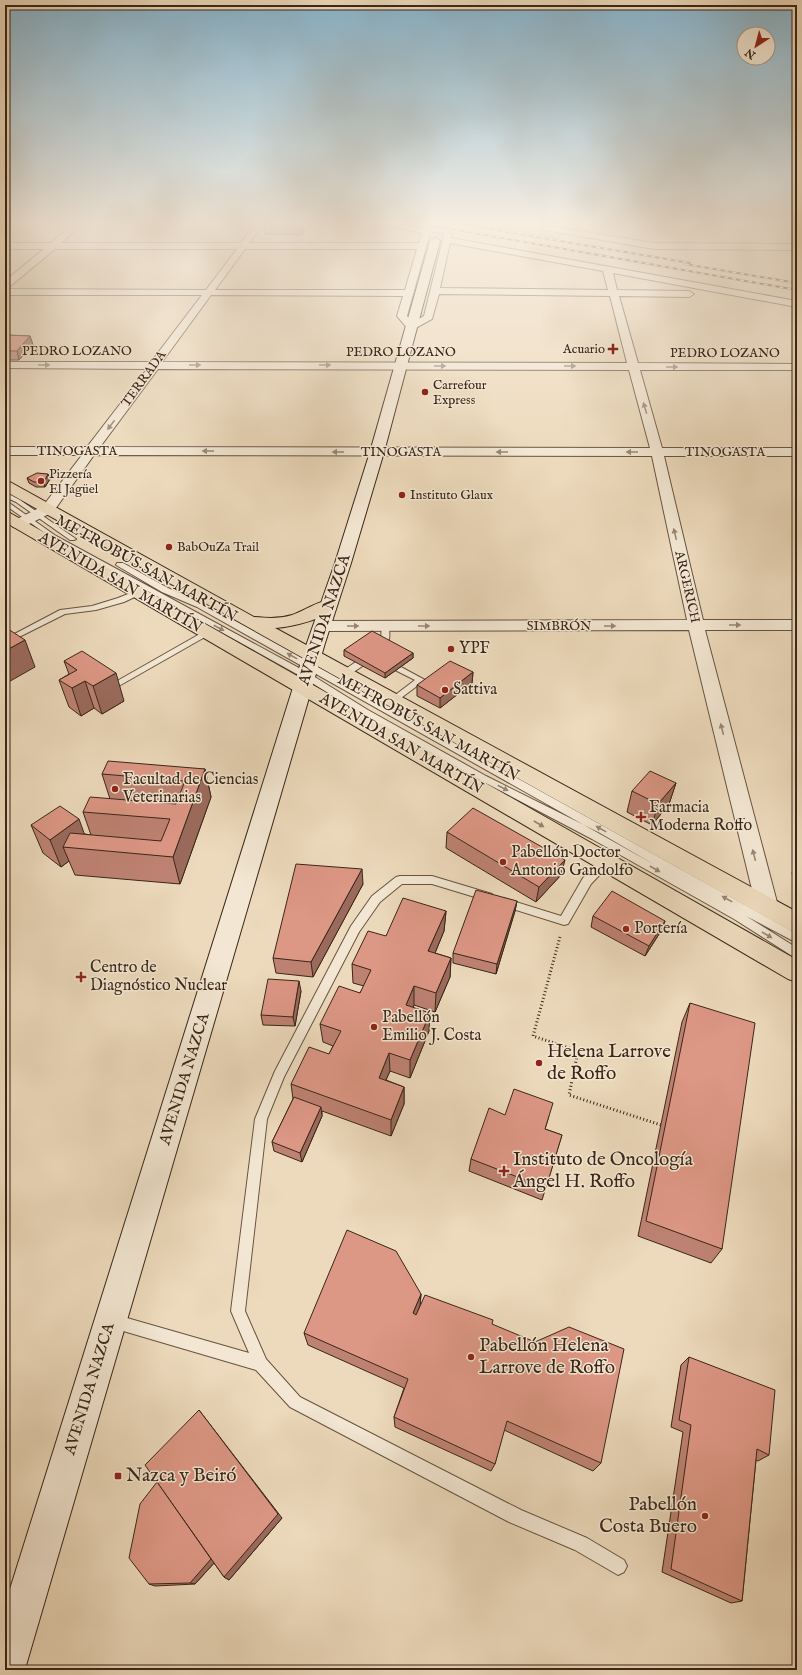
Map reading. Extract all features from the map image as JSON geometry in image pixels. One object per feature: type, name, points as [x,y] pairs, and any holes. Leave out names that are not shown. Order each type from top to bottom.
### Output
[{"type":"main road","name":"AVENIDA NAZCA","points":[[5,1670],[322,626],[377,452],[419,301]]},
{"type":"main road","name":"AVENIDA SAN MARTÍN","points":[[5,485],[27,516],[138,592],[208,633],[308,672],[344,674],[797,923]]},
{"type":"main road","name":"AVENIDA SAN MARTÍN","points":[[27,516],[249,621],[308,672],[605,862],[797,972]]},
{"type":"main road","points":[[249,621],[278,624],[295,621],[329,605]]},
{"type":"street","name":"TERRADA","points":[[27,516],[91,451],[156,365],[201,301]]},
{"type":"street","points":[[406,301],[402,316],[412,327],[429,317],[433,301]]},
{"type":"street","name":"ARGERICH","points":[[615,301],[657,452],[696,625],[767,906]]},
{"type":"street","points":[[782,301],[797,304]]},
{"type":"street","name":"PEDRO LOZANO","points":[[5,365],[797,367]]},
{"type":"street","name":"TINOGASTA","points":[[5,451],[797,452]]},
{"type":"street","name":"SIMBRÓN","points":[[322,626],[797,625]]},
{"type":"lane","name":"METROBÚS SAN MARTÍN","points":[[5,494],[27,516]]},
{"type":"lane","name":"METROBÚS SAN MARTÍN","points":[[5,502],[54,536],[308,672],[797,939]]},
{"type":"lane","points":[[5,642],[63,612],[93,608],[121,600],[138,592]]},
{"type":"lane","points":[[344,674],[372,654],[385,639],[386,626]]},
{"type":"lane","points":[[106,689],[208,633]]},
{"type":"lane","points":[[372,654],[421,680],[393,701]]},
{"type":"lane","name":"METROBÚS SAN MARTÍN","points":[[308,672],[372,716],[483,778],[596,836],[738,916],[797,954]]},
{"type":"lane","points":[[605,862],[587,881],[564,921],[432,880],[400,880],[376,899],[356,929],[279,1075],[261,1119],[238,1311],[261,1364],[295,1402],[515,1516],[582,1544],[618,1566]]},
{"type":"lane","points":[[111,1320],[261,1364]]},
{"type":"path","points":[[564,921],[534,1036],[578,1051],[569,1094],[661,1126]]},
{"type":"building","points":[[5,335],[30,336],[17,351],[5,351]]},
{"type":"building","points":[[37,473],[48,474],[44,482],[34,482],[27,478]]},
{"type":"building","points":[[5,627],[25,640],[5,651]]},
{"type":"building","points":[[372,631],[413,653],[385,673],[344,650]]},
{"type":"building","points":[[82,651],[116,673],[93,686],[85,681],[72,688],[59,680],[77,670],[64,661]]},
{"type":"building","points":[[450,661],[473,672],[440,698],[417,685]]},
{"type":"building","points":[[108,761],[205,769],[173,857],[63,847],[70,833],[161,841],[170,819],[83,812],[90,797],[176,804],[185,781],[102,774]]},
{"type":"building","points":[[650,771],[676,783],[658,804],[632,791]]},
{"type":"building","points":[[60,806],[79,819],[50,840],[31,825]]},
{"type":"building","points":[[473,808],[565,860],[539,887],[447,832]]},
{"type":"building","points":[[296,864],[362,869],[311,962],[273,958]]},
{"type":"building","points":[[476,890],[517,901],[497,964],[453,953]]},
{"type":"building","points":[[612,891],[665,921],[649,946],[593,916]]},
{"type":"building","name":"Pabellón Emilio J. Costa","points":[[403,898],[446,911],[428,951],[451,958],[436,993],[414,986],[406,1005],[430,1013],[410,1060],[389,1053],[379,1078],[404,1087],[391,1120],[291,1084],[309,1047],[329,1054],[341,1031],[320,1024],[339,986],[360,993],[371,970],[352,964],[368,931],[386,936]]},
{"type":"building","points":[[268,979],[299,981],[293,1017],[261,1015]]},
{"type":"building","points":[[690,1003],[755,1023],[722,1249],[646,1221]]},
{"type":"building","points":[[514,1089],[553,1103],[545,1129],[562,1135],[546,1188],[471,1159],[489,1108],[505,1115]]},
{"type":"building","points":[[294,1097],[321,1107],[300,1153],[272,1142]]},
{"type":"building","name":"Pabellón Helena Larrove de Roffo","points":[[347,1230],[396,1251],[421,1294],[413,1313],[416,1315],[425,1295],[493,1320],[492,1324],[535,1342],[569,1327],[624,1349],[601,1463],[507,1421],[495,1464],[394,1417],[408,1379],[304,1333]]},
{"type":"building","name":"Pabellón Costa Buero","points":[[689,1357],[775,1390],[769,1455],[757,1449],[742,1601],[671,1569],[691,1425],[679,1420]]},
{"type":"building","points":[[199,1410],[278,1514],[224,1577],[145,1465]]},
{"type":"building","points":[[157,1482],[211,1559],[190,1583],[149,1584],[129,1558],[140,1504]]},
{"type":"place","name":"Acuario","points":[[613,349]]},
{"type":"place","name":"Carrefour Express","points":[[425,392]]},
{"type":"place","name":"Pizzería El Jagüel","points":[[41,481]]},
{"type":"place","name":"Instituto Glaux","points":[[402,495]]},
{"type":"place","name":"BabOuZa Trail","points":[[169,547]]},
{"type":"place","name":"YPF","points":[[451,649]]},
{"type":"place","name":"Sattiva","points":[[445,690]]},
{"type":"place","name":"Facultad de Ciencias Veterinarias","points":[[115,789]]},
{"type":"place","name":"Farmacia Moderna Roffo","points":[[641,817]]},
{"type":"place","name":"Pabellón Doctor Antonio Gandolfo","points":[[503,862]]},
{"type":"place","name":"Portería","points":[[626,929]]},
{"type":"place","name":"Centro de Diagnóstico Nuclear","points":[[81,977]]},
{"type":"place","name":"Pabellón Emilio J. Costa","points":[[374,1027]]},
{"type":"place","name":"Helena Larrove de Roffo","points":[[539,1063]]},
{"type":"place","name":"Instituto de Oncología Ángel H. Roffo","points":[[504,1171]]},
{"type":"place","name":"Pabellón Helena Larrove de Roffo","points":[[471,1357]]},
{"type":"place","name":"Nazca y Beiró","points":[[118,1476]]},
{"type":"place","name":"Pabellón Costa Buero","points":[[705,1516]]}]
